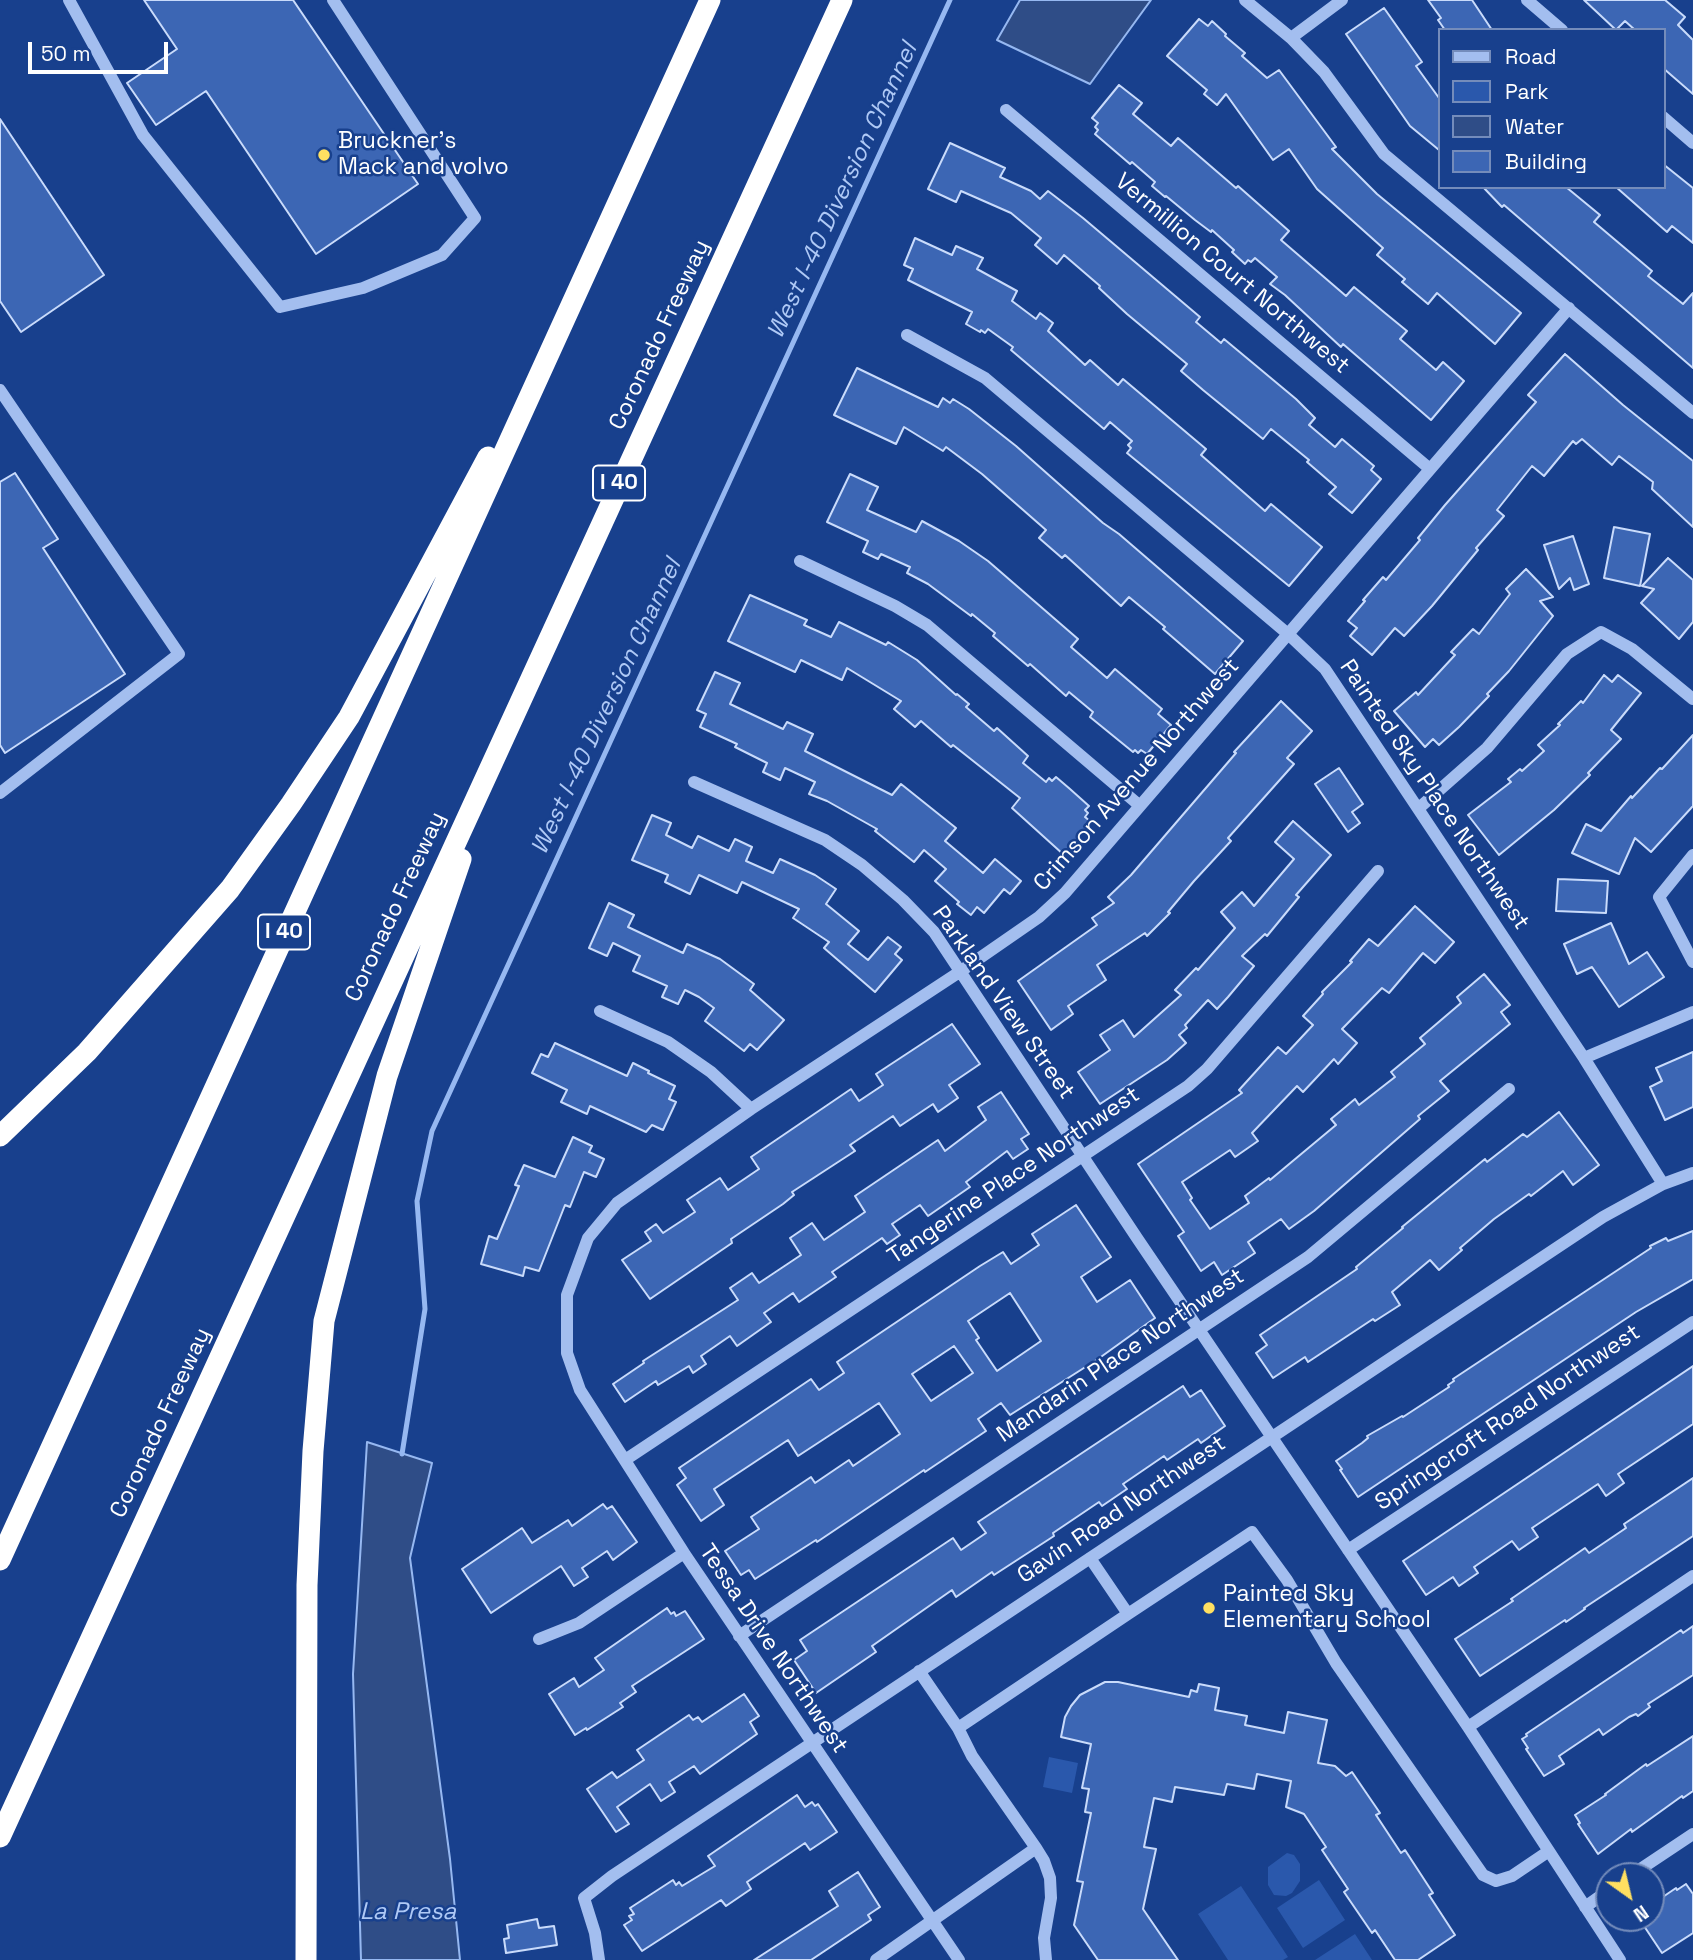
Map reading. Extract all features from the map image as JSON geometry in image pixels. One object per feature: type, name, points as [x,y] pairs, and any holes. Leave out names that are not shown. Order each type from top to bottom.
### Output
[{"type":"highway","name":"I 40","points":[[0,1560],[710,0]]},
{"type":"highway","name":"Coronado Freeway","points":[[0,1837],[842,0]]},
{"type":"highway","points":[[0,1136],[87,1052],[163,967],[230,889],[291,804],[349,717],[572,305]]},
{"type":"highway","points":[[306,1960],[307,1585],[313,1451],[324,1321],[387,1076],[432,940],[510,722]]},
{"type":"street","points":[[69,0],[143,135],[280,307],[363,288],[442,256],[475,218],[334,0]]},
{"type":"street","points":[[1245,0],[1291,38],[1324,72],[1384,154],[1693,413]]},
{"type":"street","points":[[1291,38],[1342,0]]},
{"type":"street","points":[[1527,0],[1560,28]]},
{"type":"street","name":"Vermillion Court Northwest","points":[[1006,110],[1430,469]]},
{"type":"street","points":[[1665,119],[1693,143]]},
{"type":"street","name":"Crimson Avenue Northwest","points":[[567,1353],[567,1295],[588,1238],[617,1203],[751,1108],[961,971],[1039,917],[1065,893],[1569,308]]},
{"type":"street","name":"Painted Sky Place Northwest","points":[[907,335],[985,377],[1288,634],[1325,669],[1584,1058],[1663,1184]]},
{"type":"street","points":[[0,390],[179,654],[0,793]]},
{"type":"street","points":[[800,561],[895,606],[926,625],[1139,805]]},
{"type":"street","points":[[1419,808],[1487,748],[1567,654],[1601,632],[1632,649],[1693,699]]},
{"type":"street","name":"Parkland View Street","points":[[694,782],[825,840],[862,865],[903,900],[934,932],[1468,1727],[1620,1960]]},
{"type":"street","points":[[1693,855],[1660,897],[1693,962]]},
{"type":"street","name":"Tangerine Place Northwest","points":[[625,1460],[1188,1086],[1208,1069],[1378,871]]},
{"type":"street","points":[[600,1011],[667,1042],[711,1072],[751,1108]]},
{"type":"street","points":[[1584,1058],[1693,1013]]},
{"type":"street","name":"Mandarin Place Northwest","points":[[740,1636],[1308,1257],[1509,1089]]},
{"type":"street","name":"Gavin Road Northwest","points":[[599,1960],[595,1933],[584,1898],[612,1875],[1603,1217],[1663,1184],[1693,1173]]},
{"type":"street","name":"Springcroft Road Northwest","points":[[1348,1550],[1693,1322]]},
{"type":"street","name":"Tessa Drive Northwest","points":[[567,1353],[580,1390],[684,1553],[959,1960]]},
{"type":"street","points":[[958,1728],[1252,1532],[1287,1580],[1336,1663],[1483,1875],[1496,1881],[1513,1877],[1549,1851]]},
{"type":"street","points":[[539,1639],[579,1623],[684,1553]]},
{"type":"street","points":[[1090,1558],[1128,1614]]},
{"type":"street","points":[[1468,1727],[1693,1576]]},
{"type":"street","points":[[919,1671],[958,1728],[972,1756],[1044,1861],[1050,1878],[1051,1898],[1044,1938],[1046,1960]]},
{"type":"street","points":[[1651,1862],[1693,1833]]},
{"type":"street","points":[[876,1960],[1035,1848]]},
{"type":"street","points":[[1585,1907],[1595,1900]]},
{"type":"green space","points":[[1049,1757],[1078,1763],[1072,1793],[1043,1787]]},
{"type":"green space","points":[[1287,1853],[1294,1855],[1300,1864],[1300,1881],[1292,1893],[1286,1896],[1274,1895],[1268,1885],[1268,1867]]},
{"type":"green space","points":[[1319,1880],[1345,1920],[1303,1948],[1277,1908]]},
{"type":"green space","points":[[1241,1886],[1288,1957],[1283,1960],[1228,1960],[1198,1914]]},
{"type":"green space","points":[[1355,1934],[1372,1960],[1315,1960]]},
{"type":"water","points":[[1020,0],[1151,0],[1090,84],[997,40]]},
{"type":"water","name":"La Presa","points":[[367,1442],[432,1463],[410,1558],[450,1859],[460,1960],[361,1960],[353,1674]]},
{"type":"building","name":"Bruckner's Mack and volvo","points":[[144,0],[293,0],[418,184],[316,254],[206,91],[156,125],[127,83],[177,49]]},
{"type":"building","points":[[1428,0],[1472,0],[1491,28],[1444,28],[1438,20],[1441,18]]},
{"type":"building","points":[[1584,0],[1665,0],[1685,17],[1678,25],[1693,40],[1693,94],[1665,70],[1665,28],[1633,28],[1625,21],[1618,28],[1614,28]]},
{"type":"building","points":[[1384,8],[1422,62],[1416,66],[1438,97],[1438,149],[1410,126],[1346,34]]},
{"type":"building","points":[[1199,19],[1208,26],[1212,21],[1245,53],[1242,56],[1267,78],[1279,70],[1336,147],[1332,149],[1377,194],[1521,313],[1495,344],[1437,293],[1428,304],[1402,282],[1405,279],[1377,255],[1383,248],[1317,189],[1289,149],[1273,160],[1226,94],[1217,105],[1204,94],[1207,90],[1167,56]]},
{"type":"building","points":[[1119,85],[1142,103],[1133,114],[1171,146],[1178,138],[1236,188],[1238,186],[1289,231],[1281,240],[1346,296],[1354,287],[1407,331],[1400,339],[1436,370],[1443,362],[1464,381],[1431,420],[1343,344],[1341,347],[1270,284],[1277,277],[1255,258],[1245,264],[1212,230],[1211,232],[1165,197],[1152,186],[1155,182],[1095,134],[1098,123],[1092,118]]},
{"type":"building","points":[[0,119],[104,275],[21,332],[0,301]]},
{"type":"building","points":[[950,143],[1005,168],[1000,177],[1031,191],[1040,199],[1048,191],[1083,218],[1200,317],[1196,322],[1221,343],[1224,339],[1296,399],[1315,418],[1309,425],[1335,447],[1342,439],[1374,466],[1371,470],[1381,479],[1352,513],[1329,494],[1336,487],[1307,462],[1309,460],[1271,429],[1263,439],[1203,390],[1181,371],[1187,364],[1127,314],[1064,255],[1057,264],[1035,245],[1041,238],[1011,213],[961,191],[956,202],[928,189]]},
{"type":"building","points":[[1665,166],[1693,188],[1693,243],[1672,226],[1667,232],[1618,189],[1665,189]]},
{"type":"building","points":[[1485,189],[1568,189],[1600,215],[1594,222],[1652,271],[1648,276],[1683,304],[1693,293],[1693,368],[1504,205],[1502,207]]},
{"type":"building","points":[[915,238],[952,255],[956,246],[983,258],[977,269],[1017,291],[1012,301],[1036,319],[1040,313],[1053,323],[1048,331],[1085,365],[1090,360],[1118,385],[1123,379],[1206,449],[1201,455],[1265,511],[1271,504],[1322,547],[1289,586],[1127,453],[1131,448],[1128,445],[1132,441],[1110,422],[1104,429],[1011,350],[1013,347],[988,329],[985,333],[981,330],[980,332],[966,324],[972,312],[908,280],[913,269],[904,265]]},
{"type":"building","points":[[1565,354],[1693,461],[1693,527],[1652,489],[1653,482],[1619,456],[1612,465],[1582,439],[1576,444],[1573,441],[1544,476],[1532,466],[1497,510],[1504,516],[1432,606],[1404,636],[1395,628],[1372,655],[1350,636],[1357,628],[1348,621],[1365,601],[1363,600],[1383,577],[1386,580],[1445,505],[1536,402],[1528,395]]},
{"type":"building","points":[[857,368],[938,407],[943,398],[950,403],[953,399],[969,409],[1016,446],[1243,641],[1215,674],[1129,597],[1121,606],[1065,555],[1062,558],[1039,538],[1046,530],[982,474],[946,447],[943,451],[904,427],[896,444],[834,415]]},
{"type":"building","points":[[15,473],[58,539],[43,548],[125,674],[5,753],[0,745],[0,482]]},
{"type":"building","points":[[850,474],[878,487],[867,510],[916,532],[922,521],[959,541],[988,561],[1078,639],[1071,647],[1107,678],[1115,669],[1162,709],[1158,714],[1171,725],[1147,754],[1141,750],[1138,753],[1135,750],[1133,752],[1090,717],[1093,712],[1069,692],[1066,696],[1030,664],[1028,666],[972,614],[971,616],[928,584],[907,573],[910,567],[881,554],[878,559],[863,552],[868,541],[827,522]]},
{"type":"building","points":[[1614,527],[1650,534],[1640,586],[1604,578]]},
{"type":"building","points":[[1573,536],[1589,584],[1574,590],[1570,578],[1559,589],[1544,545]]},
{"type":"building","points":[[1668,558],[1693,580],[1693,622],[1679,639],[1641,603],[1654,589],[1642,586]]},
{"type":"building","points":[[1526,569],[1553,597],[1540,601],[1553,616],[1487,694],[1489,696],[1459,727],[1439,745],[1433,739],[1425,747],[1394,711],[1416,692],[1418,695],[1455,655],[1451,652],[1473,629],[1479,634],[1510,594],[1506,589]]},
{"type":"building","points":[[750,595],[807,620],[804,625],[831,637],[839,622],[886,645],[888,642],[917,660],[969,704],[966,707],[994,731],[997,728],[1028,756],[1023,763],[1046,782],[1049,778],[1052,781],[1056,777],[1089,806],[1085,810],[1088,813],[1085,817],[1091,822],[1064,855],[1012,808],[1020,798],[953,745],[951,747],[921,721],[915,727],[894,709],[901,701],[847,668],[842,680],[801,660],[795,672],[728,641]]},
{"type":"building","points":[[715,672],[740,683],[730,704],[783,729],[787,722],[813,734],[805,751],[892,795],[901,784],[956,828],[945,841],[983,873],[995,859],[1021,881],[1010,894],[1004,889],[984,913],[977,907],[971,915],[935,881],[946,869],[924,850],[914,862],[875,831],[877,829],[809,794],[815,782],[785,768],[780,780],[763,772],[767,763],[735,747],[737,744],[700,727],[706,714],[697,710]]},
{"type":"building","points":[[1604,675],[1612,682],[1618,675],[1641,693],[1611,730],[1621,739],[1588,773],[1590,775],[1554,810],[1499,855],[1468,815],[1511,782],[1508,779],[1520,769],[1522,771],[1544,751],[1538,745],[1581,701],[1583,703]]},
{"type":"building","points":[[1281,701],[1312,731],[1287,758],[1294,764],[1228,838],[1231,841],[1194,881],[1168,912],[1170,913],[1147,936],[1145,933],[1097,965],[1106,980],[1068,1006],[1073,1014],[1051,1030],[1018,981],[1097,925],[1092,918],[1114,903],[1108,897],[1131,875],[1236,753],[1234,752]]},
{"type":"building","points":[[1693,735],[1693,806],[1651,852],[1635,838],[1619,874],[1572,853],[1586,824],[1601,831],[1631,796],[1632,798],[1660,768],[1662,769]]},
{"type":"building","points":[[1339,768],[1363,804],[1352,812],[1360,823],[1348,832],[1315,784]]},
{"type":"building","points":[[652,815],[671,823],[666,835],[692,848],[698,836],[729,851],[735,839],[752,847],[746,861],[773,873],[780,859],[815,875],[836,889],[826,904],[859,931],[848,944],[868,960],[888,937],[901,947],[895,954],[902,960],[875,992],[824,948],[829,942],[793,918],[799,909],[742,882],[737,893],[699,875],[690,894],[665,882],[668,875],[632,860]]},
{"type":"building","points":[[1293,821],[1331,855],[1296,895],[1299,897],[1267,936],[1265,934],[1242,956],[1254,966],[1228,997],[1217,1009],[1208,1000],[1185,1025],[1187,1028],[1179,1035],[1186,1043],[1167,1060],[1100,1104],[1078,1072],[1110,1050],[1100,1035],[1123,1020],[1134,1037],[1181,995],[1175,990],[1196,968],[1198,970],[1235,928],[1221,912],[1242,892],[1254,906],[1294,859],[1275,842]]},
{"type":"building","points":[[1558,879],[1608,881],[1606,913],[1556,911]]},
{"type":"building","points":[[609,903],[634,915],[628,927],[683,953],[687,944],[720,959],[754,984],[750,990],[784,1020],[757,1050],[750,1044],[744,1051],[705,1021],[714,1008],[699,997],[685,990],[678,1004],[662,997],[667,986],[633,971],[640,956],[613,943],[607,956],[589,948]]},
{"type":"building","points":[[1415,906],[1454,942],[1435,963],[1423,953],[1389,993],[1382,988],[1342,1029],[1357,1043],[1338,1064],[1334,1059],[1303,1092],[1297,1086],[1252,1133],[1258,1141],[1235,1157],[1230,1150],[1182,1182],[1192,1198],[1190,1200],[1210,1229],[1249,1203],[1245,1196],[1269,1178],[1270,1180],[1336,1125],[1331,1119],[1355,1099],[1359,1105],[1395,1077],[1391,1072],[1425,1044],[1420,1038],[1461,1003],[1457,997],[1484,974],[1510,1005],[1501,1012],[1510,1024],[1440,1081],[1449,1091],[1314,1211],[1289,1229],[1281,1219],[1248,1242],[1255,1253],[1222,1275],[1214,1262],[1201,1271],[1178,1236],[1184,1232],[1138,1164],[1242,1093],[1239,1090],[1278,1047],[1286,1054],[1313,1025],[1303,1016],[1322,992],[1352,962],[1350,961],[1369,939],[1378,946]]},
{"type":"building","points":[[1611,923],[1629,964],[1647,952],[1664,977],[1619,1007],[1592,967],[1577,974],[1564,944]]},
{"type":"building","points":[[952,1024],[980,1064],[949,1085],[958,1098],[938,1112],[933,1104],[900,1126],[893,1116],[850,1145],[855,1151],[792,1192],[794,1195],[783,1204],[731,1239],[732,1243],[650,1299],[622,1260],[651,1241],[645,1232],[656,1224],[663,1233],[695,1212],[687,1200],[720,1178],[728,1190],[759,1169],[751,1157],[851,1089],[859,1101],[883,1085],[876,1074]]},
{"type":"building","points":[[555,1043],[627,1076],[633,1063],[675,1086],[669,1099],[676,1102],[663,1130],[652,1125],[646,1132],[590,1106],[587,1114],[561,1102],[567,1090],[532,1073],[541,1054],[548,1057]]},
{"type":"building","points":[[1693,1052],[1693,1107],[1665,1120],[1650,1087],[1662,1081],[1656,1068]]},
{"type":"building","points":[[1001,1092],[1029,1134],[1021,1139],[1028,1149],[1013,1159],[1007,1151],[966,1182],[970,1187],[928,1216],[920,1205],[892,1224],[900,1235],[887,1244],[882,1238],[832,1272],[836,1277],[799,1302],[793,1293],[764,1313],[771,1322],[737,1346],[730,1336],[701,1356],[706,1364],[693,1373],[689,1366],[658,1385],[656,1381],[625,1402],[613,1384],[644,1363],[643,1361],[738,1300],[730,1288],[752,1273],[759,1283],[801,1255],[790,1238],[812,1223],[824,1240],[865,1212],[855,1196],[938,1140],[945,1151],[986,1120],[978,1107]]},
{"type":"building","points":[[1559,1112],[1599,1165],[1573,1185],[1563,1171],[1531,1196],[1529,1194],[1494,1219],[1439,1270],[1430,1260],[1392,1292],[1400,1305],[1375,1321],[1373,1319],[1308,1362],[1305,1357],[1273,1378],[1256,1353],[1267,1345],[1260,1335],[1357,1269],[1356,1267],[1402,1227],[1485,1159],[1487,1162],[1523,1134],[1527,1137]]},
{"type":"building","points":[[573,1137],[592,1146],[589,1152],[604,1159],[596,1177],[584,1172],[570,1207],[565,1205],[539,1271],[525,1267],[523,1276],[481,1264],[489,1236],[497,1239],[519,1186],[515,1185],[524,1165],[555,1177]]},
{"type":"building","points":[[1076,1205],[1111,1257],[1081,1277],[1097,1302],[1130,1280],[1155,1318],[1098,1359],[1010,1415],[1001,1403],[978,1419],[986,1431],[817,1542],[816,1540],[755,1579],[749,1570],[741,1575],[725,1551],[759,1529],[751,1517],[811,1477],[815,1483],[849,1460],[853,1466],[900,1434],[879,1403],[798,1456],[788,1440],[714,1489],[724,1505],[701,1521],[677,1485],[686,1478],[679,1468],[811,1379],[819,1390],[844,1373],[837,1362],[980,1266],[1003,1252],[1011,1264],[1039,1245],[1032,1234]],"holes":[[[1010,1293],[1041,1341],[997,1371],[976,1340],[979,1338],[968,1321]],[[954,1346],[973,1373],[931,1401],[912,1374]]]},
{"type":"building","points":[[1693,1231],[1693,1279],[1636,1312],[1358,1497],[1336,1461],[1362,1443],[1367,1436],[1403,1417],[1449,1387],[1453,1379],[1651,1248],[1650,1246],[1666,1238],[1668,1241]]},
{"type":"building","points":[[1693,1366],[1693,1424],[1618,1474],[1624,1483],[1606,1496],[1598,1484],[1532,1528],[1538,1537],[1519,1550],[1512,1541],[1474,1567],[1478,1573],[1459,1586],[1453,1577],[1426,1595],[1403,1561]]},
{"type":"building","points":[[1183,1386],[1190,1397],[1201,1390],[1225,1426],[1201,1443],[1198,1439],[1167,1460],[1164,1456],[1123,1484],[1127,1489],[1102,1506],[1099,1502],[1053,1533],[1054,1536],[994,1575],[992,1572],[956,1597],[952,1590],[872,1646],[876,1652],[816,1693],[794,1660],[807,1651],[800,1640],[953,1538],[961,1550],[986,1533],[978,1522]]},
{"type":"building","points":[[1693,1478],[1693,1536],[1566,1622],[1565,1620],[1480,1676],[1455,1639],[1513,1601],[1511,1599],[1585,1548],[1589,1553],[1626,1528],[1624,1524]]},
{"type":"building","points":[[603,1504],[607,1509],[612,1506],[637,1542],[613,1560],[607,1551],[582,1568],[588,1577],[574,1586],[561,1566],[491,1613],[462,1569],[522,1528],[532,1543],[568,1520],[572,1526]]},
{"type":"building","points":[[667,1608],[676,1616],[685,1611],[704,1639],[632,1686],[636,1692],[620,1703],[623,1707],[575,1735],[549,1694],[574,1678],[579,1687],[604,1670],[595,1658]]},
{"type":"building","points":[[1693,1626],[1693,1675],[1648,1704],[1650,1707],[1638,1716],[1636,1714],[1629,1717],[1603,1735],[1599,1729],[1559,1756],[1564,1764],[1544,1776],[1526,1749],[1528,1748],[1522,1739],[1526,1734],[1681,1630],[1683,1633]]},
{"type":"building","points":[[1105,1682],[1118,1682],[1189,1697],[1191,1690],[1197,1692],[1199,1684],[1219,1688],[1215,1710],[1247,1716],[1245,1725],[1284,1733],[1288,1712],[1327,1720],[1318,1763],[1335,1766],[1346,1776],[1352,1772],[1380,1813],[1376,1815],[1401,1853],[1405,1850],[1433,1893],[1429,1895],[1455,1935],[1418,1960],[1395,1960],[1375,1930],[1372,1933],[1344,1892],[1348,1889],[1322,1850],[1326,1847],[1304,1814],[1286,1807],[1291,1781],[1257,1774],[1254,1789],[1227,1784],[1224,1795],[1175,1787],[1172,1802],[1154,1798],[1144,1847],[1156,1849],[1143,1909],[1178,1960],[1098,1960],[1074,1925],[1083,1882],[1077,1881],[1091,1813],[1085,1812],[1089,1789],[1082,1788],[1091,1744],[1061,1737],[1065,1717],[1071,1706],[1080,1695]]},
{"type":"building","points":[[744,1694],[759,1716],[750,1722],[757,1734],[700,1774],[694,1766],[669,1782],[675,1792],[661,1801],[650,1784],[617,1807],[629,1824],[616,1832],[587,1789],[612,1772],[617,1778],[644,1760],[637,1750],[689,1715],[693,1720],[698,1717],[702,1722]]},
{"type":"building","points":[[1693,1736],[1693,1791],[1632,1832],[1631,1829],[1598,1854],[1575,1815],[1646,1764],[1647,1766]]},
{"type":"building","points":[[797,1795],[805,1807],[812,1802],[815,1806],[818,1804],[837,1832],[810,1850],[805,1843],[747,1882],[751,1889],[726,1906],[721,1900],[642,1951],[624,1925],[632,1920],[629,1916],[634,1914],[630,1908],[673,1880],[676,1885],[679,1882],[682,1886],[715,1866],[708,1856]]},
{"type":"building","points":[[858,1872],[880,1907],[868,1915],[871,1920],[811,1960],[754,1960],[838,1906],[829,1891]]},
{"type":"building","points":[[1686,1884],[1693,1894],[1693,1933],[1662,1953],[1648,1932],[1665,1932],[1665,1895],[1676,1888],[1677,1890]]},
{"type":"building","points":[[537,1919],[539,1928],[554,1926],[557,1945],[506,1953],[504,1939],[509,1938],[507,1925]]},
{"type":"waterway","name":"West I-40 Diversion Channel","points":[[402,1454],[425,1309],[417,1201],[432,1131],[950,0]]},
{"type":"place","name":"Bruckner's Mack and volvo","points":[[324,155]]},
{"type":"place","name":"Painted Sky Elementary School","points":[[1209,1608]]}]
